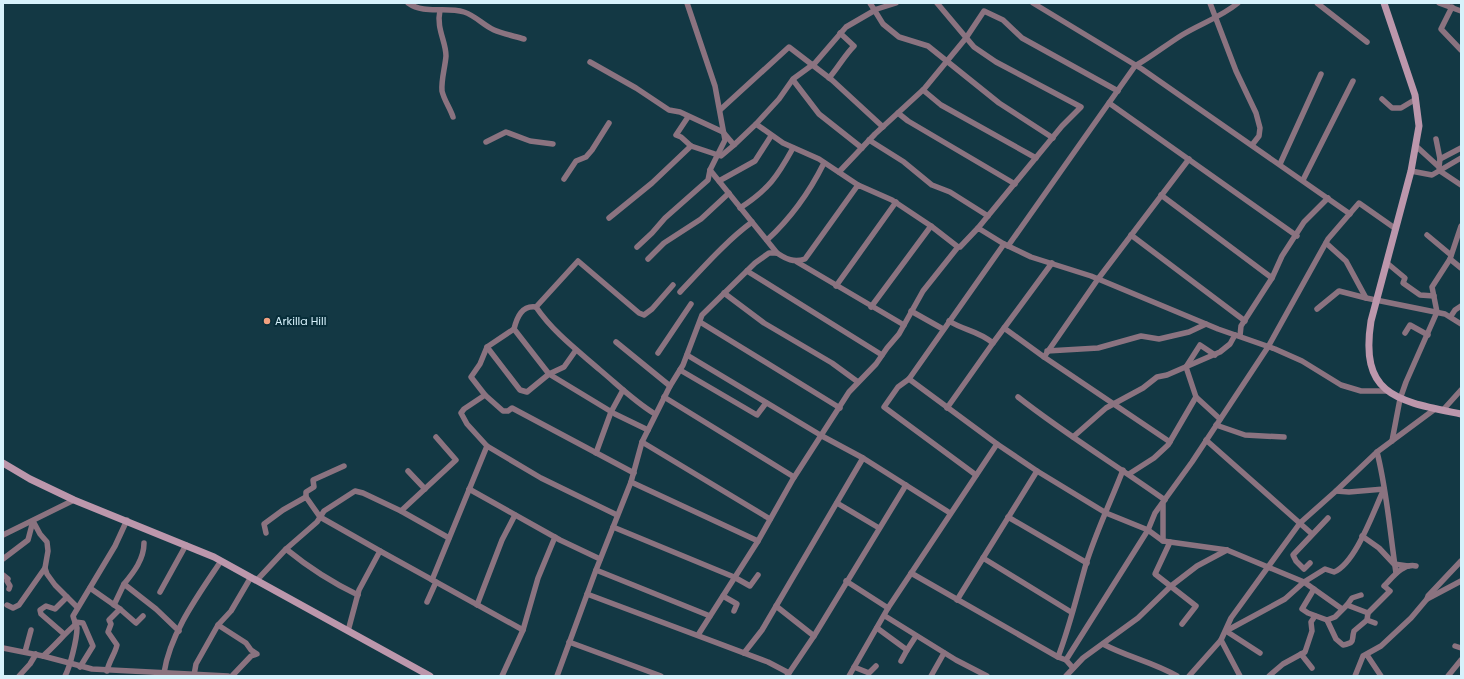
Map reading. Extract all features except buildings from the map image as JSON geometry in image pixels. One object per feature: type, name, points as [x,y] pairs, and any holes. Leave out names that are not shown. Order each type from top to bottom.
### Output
[{"type":"street","points":[[408,3],[424,10],[450,9],[466,12],[494,30],[524,39]]},
{"type":"street","points":[[637,247],[665,218],[708,180],[710,170],[725,140],[715,86],[687,3]]},
{"type":"street","points":[[870,3],[883,24],[899,37],[928,46],[999,103],[1053,138]]},
{"type":"street","points":[[688,117],[676,135],[681,137],[691,146],[710,154],[717,154],[721,156],[756,124],[779,99],[792,80],[813,64],[846,27],[875,10],[896,3]]},
{"type":"street","points":[[698,635],[758,541],[794,477],[822,436],[849,392],[899,334],[923,291],[958,247],[960,247],[978,228],[1053,138],[1081,107],[996,62],[974,47],[937,3]]},
{"type":"street","points":[[1033,3],[1142,69],[1350,214]]},
{"type":"street","points":[[1210,3],[1236,71],[1256,113],[1260,128],[1259,136],[1252,145]]},
{"type":"street","points":[[976,475],[884,407],[898,387],[909,379],[943,329],[1006,245],[1135,66],[1156,55],[1182,35],[1215,18],[1238,3]]},
{"type":"street","points":[[1317,3],[1367,42]]},
{"type":"street","points":[[1384,3],[1416,99],[1419,126],[1412,170],[1377,301],[1368,343],[1369,360],[1375,376],[1387,391],[1400,399],[1439,410],[1461,414]]},
{"type":"street","points":[[1439,3],[1450,5],[1461,11]]},
{"type":"street","points":[[1450,5],[1441,29],[1461,50]]},
{"type":"street","points":[[440,10],[440,29],[446,56],[442,88],[444,98],[453,117]]},
{"type":"street","points":[[839,172],[869,140],[923,90],[966,38],[984,11],[1003,20],[1022,38],[1118,90]]},
{"type":"street","points":[[829,78],[854,46],[840,33]]},
{"type":"street","points":[[720,110],[789,46],[813,64],[883,127]]},
{"type":"street","points":[[590,62],[636,88],[669,110],[680,112],[723,132],[734,145]]},
{"type":"street","points":[[1280,164],[1321,74]]},
{"type":"street","points":[[792,80],[818,114],[862,148]]},
{"type":"street","points":[[1303,180],[1353,81]]},
{"type":"street","points":[[923,90],[941,105],[1036,158]]},
{"type":"street","points":[[1382,99],[1392,108],[1401,108],[1416,99]]},
{"type":"street","points":[[1108,103],[1297,236]]},
{"type":"street","points":[[898,113],[908,121],[1015,184]]},
{"type":"street","points":[[564,179],[576,161],[586,157],[592,150],[609,123]]},
{"type":"street","points":[[756,124],[771,136],[824,163],[858,185],[896,202],[958,247]]},
{"type":"street","points":[[486,142],[506,132],[530,141],[553,144]]},
{"type":"street","points":[[719,181],[755,161],[771,136]]},
{"type":"street","points":[[1436,139],[1440,159],[1440,169]]},
{"type":"street","points":[[869,140],[904,162],[932,185],[950,192],[988,216]]},
{"type":"street","points":[[608,218],[652,183],[691,146]]},
{"type":"street","points":[[1416,146],[1440,169],[1461,185]]},
{"type":"street","points":[[740,208],[760,195],[774,181],[793,148]]},
{"type":"street","points":[[1440,159],[1461,148]]},
{"type":"street","points":[[1412,170],[1432,175],[1461,158]]},
{"type":"street","points":[[1041,355],[1048,351],[1098,279],[1189,159]]},
{"type":"street","points":[[767,240],[779,229],[816,180],[824,163]]},
{"type":"street","points":[[710,170],[777,253],[797,262],[871,307],[904,325]]},
{"type":"street","points":[[797,262],[805,260],[858,185]]},
{"type":"street","points":[[648,259],[664,243],[701,219],[729,194]]},
{"type":"street","points":[[1161,195],[1272,278]]},
{"type":"street","points":[[1073,437],[1113,403],[1144,388],[1157,377],[1167,376],[1214,355],[1230,344],[1237,336],[1241,326],[1272,278],[1282,256],[1297,236],[1304,222],[1328,198]]},
{"type":"street","points":[[836,286],[896,202]]},
{"type":"street","points":[[1066,660],[1148,530],[1156,513],[1268,346],[1326,243],[1359,203],[1396,229]]},
{"type":"street","points":[[680,292],[721,248],[752,222]]},
{"type":"street","points":[[871,307],[931,226]]},
{"type":"street","points":[[1392,441],[1400,399],[1437,312],[1432,287],[1451,257],[1461,226]]},
{"type":"street","points":[[978,228],[1006,245],[1031,257],[1098,279],[1206,324],[1268,346],[1302,361],[1342,385],[1361,391],[1387,391]]},
{"type":"street","points":[[1427,234],[1461,268]]},
{"type":"street","points":[[1131,235],[1245,320]]},
{"type":"street","points":[[1326,243],[1346,261],[1366,298]]},
{"type":"street","points":[[556,676],[631,482],[642,442],[664,397],[680,370],[702,315],[747,271],[769,254],[777,253]]},
{"type":"street","points":[[536,307],[578,261],[639,313],[644,314],[652,309],[673,285]]},
{"type":"street","points":[[947,408],[1052,263]]},
{"type":"street","points":[[1387,263],[1405,278],[1403,283],[1420,295],[1434,296]]},
{"type":"street","points":[[747,271],[882,355]]},
{"type":"street","points":[[1316,309],[1339,291],[1377,301],[1437,312],[1451,316],[1461,324]]},
{"type":"street","points":[[724,293],[764,323],[832,363],[858,382]]},
{"type":"street","points":[[658,352],[691,304]]},
{"type":"street","points":[[634,473],[512,408],[508,411],[503,411],[485,395],[470,377],[480,364],[487,347],[514,328],[518,316],[523,310],[530,306],[536,307],[546,321],[576,350],[643,406],[656,414]]},
{"type":"street","points":[[1451,316],[1455,310],[1461,306]]},
{"type":"street","points":[[911,311],[943,329]]},
{"type":"street","points":[[949,321],[961,328],[981,333],[993,343]]},
{"type":"street","points":[[700,322],[840,408]]},
{"type":"street","points":[[1048,351],[1098,348],[1130,337],[1141,336],[1159,339],[1189,332],[1206,324]]},
{"type":"street","points":[[1405,332],[1410,325],[1428,335]]},
{"type":"street","points":[[514,328],[549,374],[611,412],[648,430]]},
{"type":"street","points":[[1004,328],[1041,355],[1170,442]]},
{"type":"street","points":[[616,342],[670,386]]},
{"type":"street","points":[[1186,367],[1200,345],[1214,355]]},
{"type":"street","points":[[487,347],[520,390],[527,392],[549,374],[564,367],[576,350]]},
{"type":"street","points":[[687,354],[766,403],[862,458],[950,514]]},
{"type":"street","points":[[1186,367],[1196,397],[1220,419]]},
{"type":"street","points":[[680,370],[757,415],[766,403]]},
{"type":"street","points":[[909,379],[997,444],[1037,471],[1106,513],[1148,530],[1163,541],[1227,550],[1304,582],[1344,607],[1368,613]]},
{"type":"street","points":[[596,453],[611,412],[623,390]]},
{"type":"street","points":[[1189,676],[1221,640],[1231,618],[1269,568],[1299,524],[1336,492],[1377,452],[1439,410],[1461,390]]},
{"type":"street","points":[[485,395],[464,409],[461,413],[470,429],[487,446],[541,478],[617,515]]},
{"type":"street","points":[[664,397],[794,477]]},
{"type":"street","points":[[1018,397],[1073,437],[1123,470],[1164,501]]},
{"type":"street","points":[[1128,474],[1154,458],[1170,442],[1196,397]]},
{"type":"street","points":[[1216,425],[1245,435],[1284,437]]},
{"type":"street","points":[[400,511],[456,460],[436,437]]},
{"type":"street","points":[[1206,440],[1312,534]]},
{"type":"street","points":[[642,442],[770,519]]},
{"type":"street","points":[[849,676],[885,616],[888,608],[997,444]]},
{"type":"street","points":[[427,602],[449,538],[487,446]]},
{"type":"street","points":[[1377,452],[1396,573]]},
{"type":"street","points":[[744,653],[762,630],[862,458]]},
{"type":"street","points":[[3,463],[30,479],[74,500],[186,544],[221,561],[430,676]]},
{"type":"street","points":[[344,466],[313,480],[314,487],[306,492],[306,497],[320,516],[523,630]]},
{"type":"street","points":[[1058,657],[1087,563],[1123,470]]},
{"type":"street","points":[[408,471],[425,489]]},
{"type":"street","points":[[957,600],[1037,471]]},
{"type":"street","points":[[631,482],[758,541]]},
{"type":"street","points":[[587,594],[768,662],[788,675],[814,636],[846,581],[906,485]]},
{"type":"street","points":[[469,489],[555,537],[600,559]]},
{"type":"street","points":[[1336,492],[1384,489]]},
{"type":"street","points":[[1226,631],[1286,599],[1304,582],[1325,569],[1334,572],[1340,570],[1352,554],[1362,536],[1384,489]]},
{"type":"street","points":[[189,675],[218,625],[231,611],[254,578],[313,526],[324,511],[355,491],[363,492],[449,538]]},
{"type":"street","points":[[266,533],[264,524],[283,510],[306,497]]},
{"type":"street","points":[[3,535],[74,500]]},
{"type":"street","points":[[1163,541],[1164,501]]},
{"type":"street","points":[[837,502],[879,528]]},
{"type":"street","points":[[477,605],[502,540],[515,515]]},
{"type":"street","points":[[1008,517],[1087,563]]},
{"type":"street","points":[[1310,563],[1304,569],[1296,561],[1293,555],[1328,518]]},
{"type":"street","points":[[65,676],[76,638],[73,616],[77,607],[115,546],[127,520]]},
{"type":"street","points":[[3,559],[28,540],[33,521]]},
{"type":"street","points":[[7,605],[13,608],[19,605],[45,568],[48,551],[47,542],[40,534],[33,521]]},
{"type":"street","points":[[613,526],[734,577],[750,586],[758,575]]},
{"type":"street","points":[[1362,536],[1379,548],[1394,564],[1416,566]]},
{"type":"street","points":[[502,676],[523,630],[538,578],[555,537]]},
{"type":"street","points":[[114,605],[124,584],[138,566],[144,551],[144,542]]},
{"type":"street","points":[[1170,542],[1155,574],[1196,606],[1182,624]]},
{"type":"street","points":[[160,592],[186,544]]},
{"type":"street","points":[[286,549],[307,567],[358,595]]},
{"type":"street","points":[[1066,676],[1073,668],[1102,644],[1138,618],[1170,586],[1197,566],[1227,550]]},
{"type":"street","points":[[348,630],[358,595],[380,551]]},
{"type":"street","points":[[983,558],[1071,612]]},
{"type":"street","points":[[164,673],[171,645],[189,610],[221,561]]},
{"type":"street","points":[[1355,676],[1360,661],[1381,646],[1411,618],[1428,596],[1461,561]]},
{"type":"street","points":[[1327,620],[1336,639],[1343,644],[1352,642],[1354,631],[1367,620],[1368,613],[1390,591],[1384,586],[1396,573],[1408,566]]},
{"type":"street","points":[[45,568],[56,585],[77,607]]},
{"type":"street","points":[[596,570],[710,616]]},
{"type":"street","points":[[911,573],[1058,657],[1066,660],[1073,668]]},
{"type":"street","points":[[3,575],[8,579],[7,581],[10,586],[9,589]]},
{"type":"street","points":[[846,581],[888,608]]},
{"type":"street","points":[[1427,599],[1461,581]]},
{"type":"street","points":[[124,584],[156,609],[179,630]]},
{"type":"street","points":[[90,588],[120,609],[136,623],[143,616]]},
{"type":"street","points":[[1314,589],[1302,609],[1327,620],[1335,617],[1352,598],[1361,595]]},
{"type":"street","points":[[723,596],[737,604],[734,611]]},
{"type":"street","points":[[64,634],[41,614],[40,610],[46,606],[55,609],[67,597]]},
{"type":"street","points":[[776,606],[814,636]]},
{"type":"street","points":[[107,671],[110,659],[116,650],[117,645],[108,632],[111,624],[109,620],[120,609]]},
{"type":"street","points":[[885,616],[916,636],[986,676]]},
{"type":"street","points":[[1269,676],[1283,664],[1305,652],[1312,631],[1312,622],[1315,616]]},
{"type":"street","points":[[1367,620],[1375,623]]},
{"type":"street","points":[[43,656],[57,645],[64,634],[75,623],[83,623],[93,646],[80,667]]},
{"type":"street","points":[[218,625],[246,643],[251,650],[257,654],[251,656],[232,676]]},
{"type":"street","points":[[877,628],[907,650]]},
{"type":"street","points":[[25,652],[31,630]]},
{"type":"street","points":[[1226,631],[1260,653]]},
{"type":"street","points":[[901,661],[916,636]]},
{"type":"street","points":[[1221,640],[1222,645],[1240,676]]},
{"type":"street","points":[[569,642],[661,676]]},
{"type":"street","points":[[1102,644],[1116,651],[1152,662],[1177,676]]},
{"type":"street","points":[[1455,646],[1461,648]]},
{"type":"street","points":[[3,648],[36,654],[101,673],[107,671],[228,676]]},
{"type":"street","points":[[931,676],[944,652]]},
{"type":"street","points":[[23,675],[36,654]]},
{"type":"street","points":[[1302,654],[1312,668]]},
{"type":"street","points":[[1367,655],[1381,676]]},
{"type":"street","points":[[1448,676],[1461,660]]},
{"type":"street","points":[[854,667],[869,673],[876,666]]},
{"type":"place","name":"Arkilla Hill","points":[[267,321]]}]
